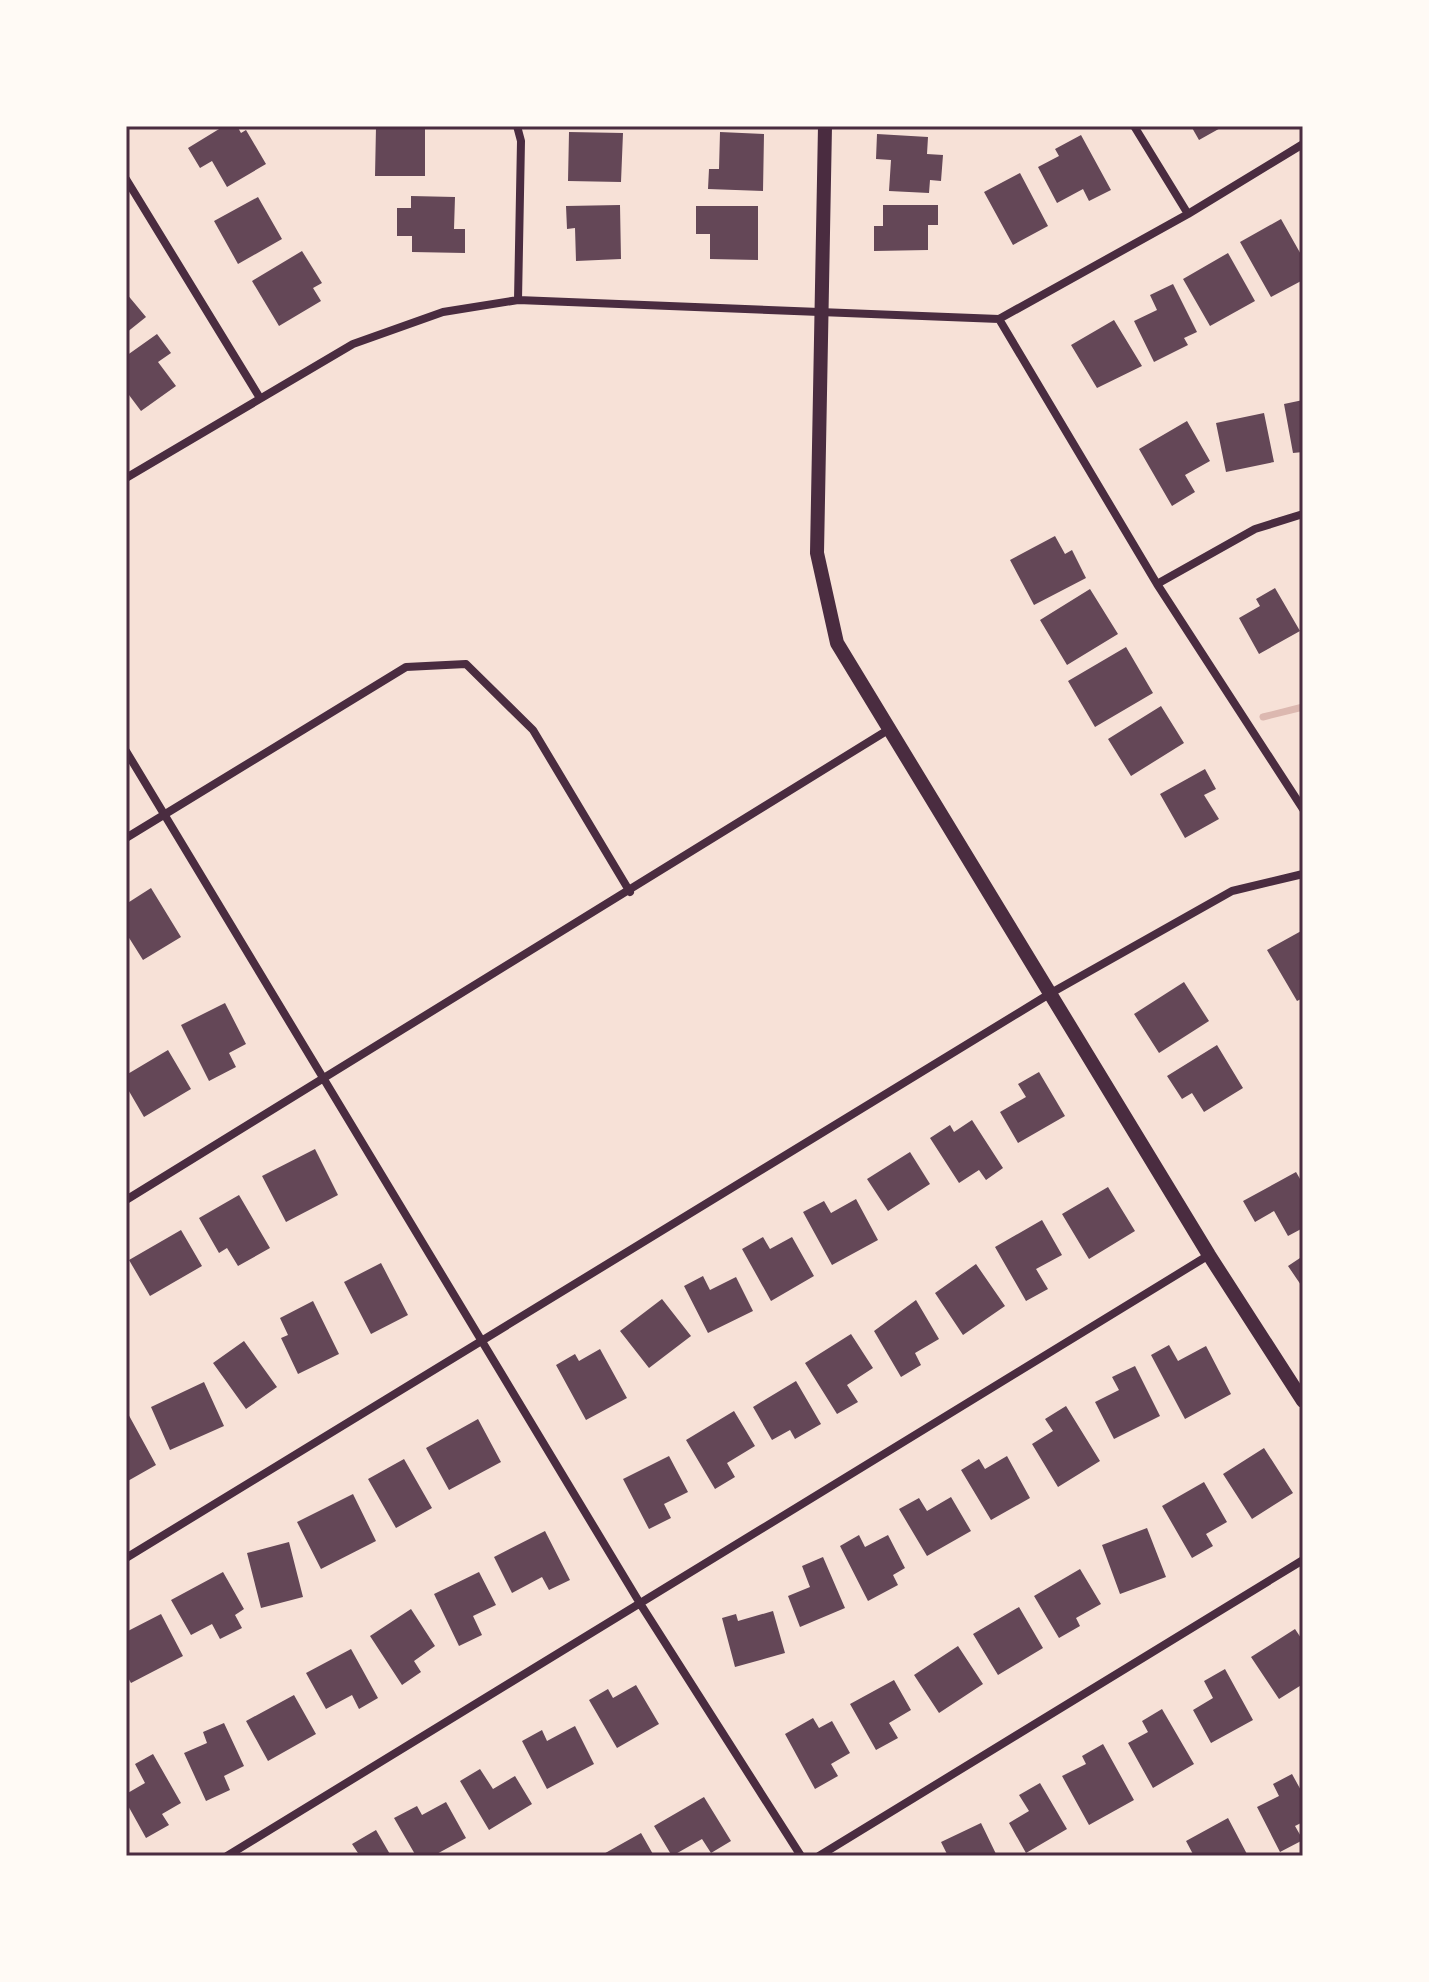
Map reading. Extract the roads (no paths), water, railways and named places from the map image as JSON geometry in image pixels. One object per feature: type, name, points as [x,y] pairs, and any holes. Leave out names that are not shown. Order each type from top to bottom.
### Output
[{"type":"street","points":[[517,126],[521,141],[518,300]]},
{"type":"street","points":[[825,126],[824,310],[817,553],[837,643],[1209,1255],[1303,1401]]},
{"type":"street","points":[[1134,126],[1188,214]]},
{"type":"street","points":[[126,478],[353,344],[443,312],[518,300],[999,319],[1188,214],[1303,144]]},
{"type":"street","points":[[126,179],[260,398]]},
{"type":"street","points":[[999,319],[1157,584],[1303,809]]},
{"type":"street","points":[[1157,584],[1255,529],[1303,514]]},
{"type":"street","points":[[126,838],[406,667],[466,664],[533,730],[630,892]]},
{"type":"street","points":[[126,1200],[630,892],[888,730]]},
{"type":"street","points":[[126,751],[641,1605],[801,1856]]},
{"type":"street","points":[[126,1558],[1051,993],[1232,891],[1303,874]]},
{"type":"street","points":[[227,1856],[1209,1255]]},
{"type":"street","points":[[819,1856],[1303,1560]]},
{"type":"waterway","points":[[1263,717],[1303,707]]}]
